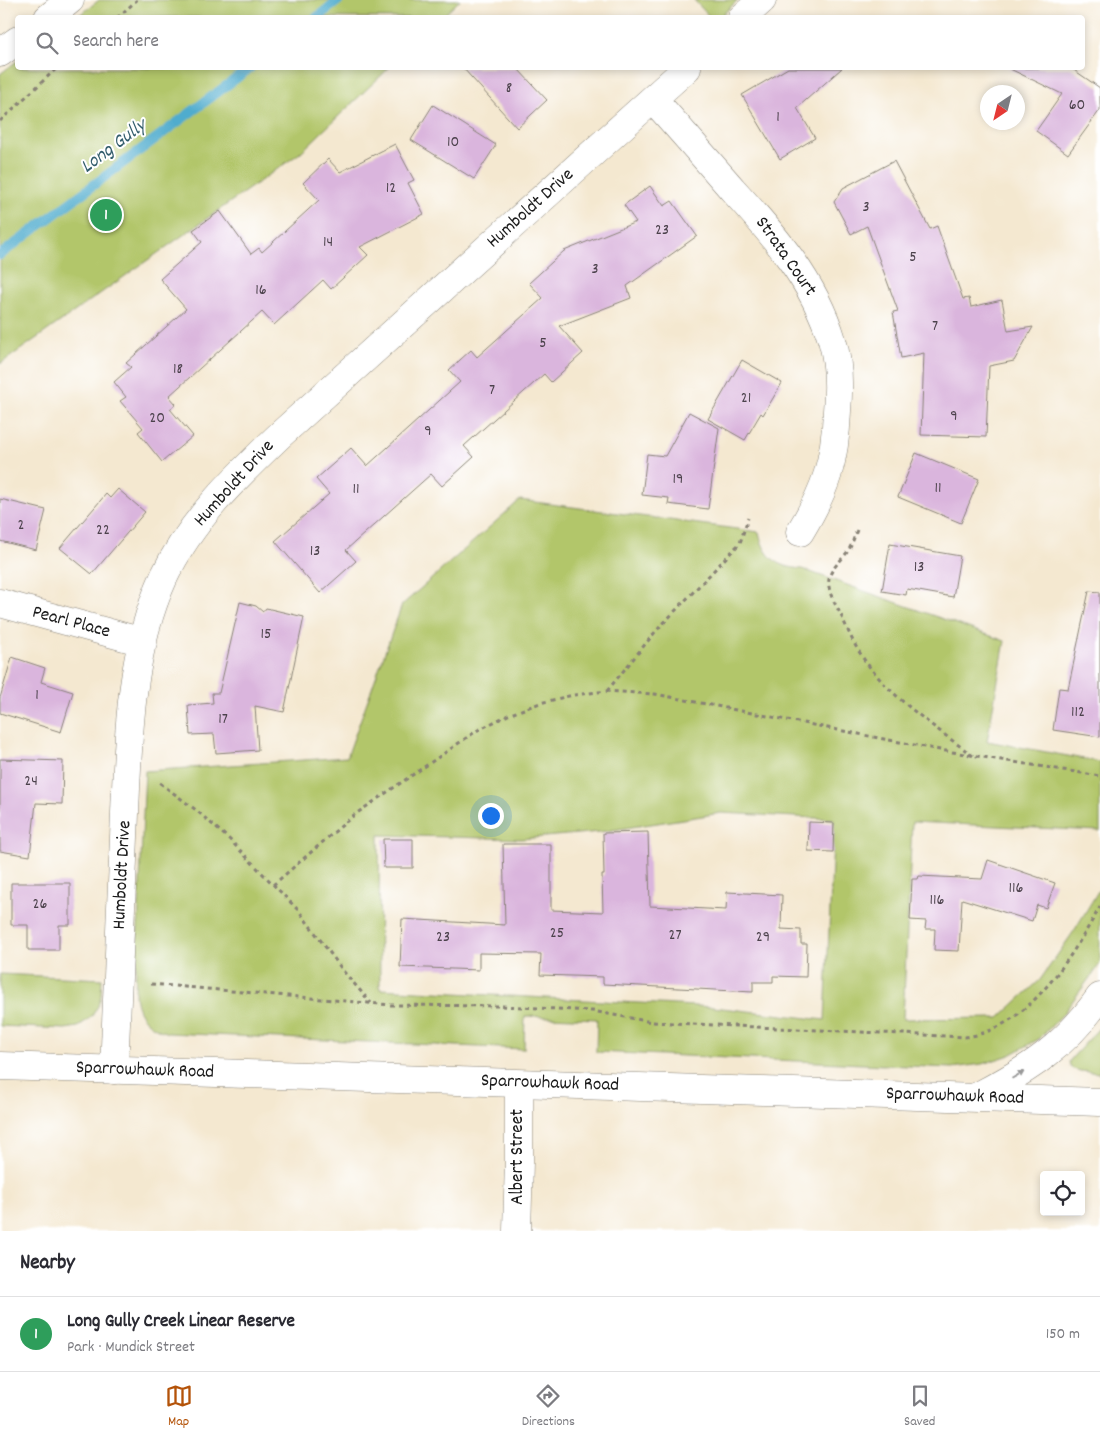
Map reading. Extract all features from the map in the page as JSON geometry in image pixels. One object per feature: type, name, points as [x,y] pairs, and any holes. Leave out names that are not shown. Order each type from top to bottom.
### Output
[{"type":"street","points":[[52,15],[70,0]]},
{"type":"street","points":[[745,15],[762,0]]},
{"type":"street","points":[[0,53],[15,42]]},
{"type":"street","name":"Humboldt Drive","points":[[114,1070],[131,714],[143,642],[152,608],[164,577],[198,523],[228,487],[280,434],[685,70]]},
{"type":"street","name":"Strata Court","points":[[653,99],[782,246],[806,281],[822,312],[833,342],[837,373],[836,441],[830,471],[823,492],[800,532]]},
{"type":"street","name":"Pearl Place","points":[[0,603],[143,642]]},
{"type":"street","points":[[975,1098],[1016,1076],[1046,1056],[1079,1023],[1100,997]]},
{"type":"street","name":"Sparrowhawk Road","points":[[0,1066],[1100,1102]]},
{"type":"street","name":"Albert Street","points":[[517,1231],[519,1162],[518,1084]]},
{"type":"path","points":[[120,15],[137,0]]},
{"type":"path","points":[[0,121],[55,70]]},
{"type":"path","points":[[607,691],[656,632],[740,543],[748,518]]},
{"type":"path","points":[[857,530],[849,550],[830,574],[828,582],[830,592],[853,642],[866,662],[896,695],[916,713],[974,756]]},
{"type":"path","points":[[273,885],[354,815],[478,730],[540,702],[573,695],[607,691],[655,694],[974,756],[1100,776]]},
{"type":"path","points":[[160,783],[196,810],[230,840],[299,912],[344,972],[371,1003]]},
{"type":"path","points":[[152,984],[408,1006],[503,1006],[583,1010],[652,1022],[965,1037],[976,1036],[997,1028],[1028,1005],[1047,987],[1078,945],[1100,906]]},
{"type":"green space","points":[[99,0],[460,0],[444,15],[80,15]]},
{"type":"green space","points":[[694,0],[738,0],[722,15],[708,15]]},
{"type":"green space","points":[[15,63],[15,70],[387,70],[300,153],[0,364],[0,74]]},
{"type":"green space","points":[[520,500],[759,532],[761,541],[768,554],[785,566],[802,569],[1005,641],[987,741],[1100,762],[1100,831],[912,822],[903,1019],[999,1018],[1040,980],[1074,931],[1100,888],[1100,964],[1063,1014],[1039,1039],[1010,1055],[982,1064],[952,1068],[596,1052],[597,1019],[525,1016],[524,1049],[168,1033],[149,1024],[138,1008],[135,993],[145,771],[347,757],[402,605]],"holes":[[[721,813],[834,819],[825,1020],[713,1007],[380,989],[379,835],[521,839],[600,832]]]},
{"type":"green space","points":[[0,974],[102,979],[101,996],[92,1016],[78,1027],[65,1029],[0,1026]]},
{"type":"green space","points":[[1100,1027],[1100,1073],[1071,1068],[1069,1062],[1071,1059]]},
{"type":"building","points":[[465,70],[519,70],[547,100],[517,128]]},
{"type":"building","points":[[785,70],[840,70],[797,108],[815,138],[780,159],[742,95]]},
{"type":"building","points":[[1012,70],[1074,70],[1100,88],[1100,110],[1068,154],[1036,131],[1062,94]]},
{"type":"building","points":[[433,105],[496,145],[474,179],[411,140]]},
{"type":"building","points":[[395,144],[414,180],[408,183],[424,214],[360,247],[368,255],[331,289],[323,280],[274,325],[262,312],[169,396],[176,404],[170,409],[193,436],[162,462],[138,432],[143,428],[120,401],[126,397],[114,382],[131,367],[126,363],[186,309],[160,279],[202,242],[193,230],[220,211],[251,254],[259,248],[262,252],[319,200],[303,183],[328,159],[340,172]]},
{"type":"building","points":[[894,161],[930,229],[937,226],[963,299],[969,298],[971,307],[1002,300],[1008,331],[1033,327],[1014,361],[989,366],[986,437],[921,435],[924,353],[901,358],[893,312],[898,311],[867,226],[851,234],[834,202],[843,188]]},
{"type":"building","points":[[650,186],[664,206],[672,201],[697,236],[627,286],[631,298],[559,326],[583,353],[551,382],[544,374],[464,446],[474,457],[442,486],[431,474],[346,550],[356,561],[320,593],[275,541],[329,494],[316,479],[351,448],[367,466],[460,382],[449,370],[471,350],[477,357],[543,298],[529,283],[564,251],[636,222],[624,205]]},
{"type":"building","points":[[742,360],[782,383],[745,440],[708,419]]},
{"type":"building","points":[[689,412],[719,428],[708,509],[668,504],[669,498],[642,495],[647,454],[665,456]]},
{"type":"building","points":[[916,453],[979,479],[961,523],[898,497]]},
{"type":"building","points":[[118,489],[145,512],[92,574],[60,548],[106,494],[110,498]]},
{"type":"building","points":[[0,499],[46,510],[36,550],[0,541]]},
{"type":"building","points":[[890,544],[960,556],[953,597],[907,589],[906,595],[882,591]]},
{"type":"building","points":[[1089,591],[1100,592],[1100,737],[1053,730],[1059,688],[1068,689]]},
{"type":"building","points":[[240,602],[256,606],[263,612],[266,608],[304,617],[284,712],[255,706],[258,750],[216,753],[214,734],[190,735],[188,705],[213,703],[212,693],[219,693]]},
{"type":"building","points":[[12,657],[45,668],[41,682],[73,692],[61,732],[0,713],[0,698]]},
{"type":"building","points":[[0,759],[63,761],[62,804],[36,803],[30,856],[0,851]]},
{"type":"building","points":[[809,822],[834,823],[833,852],[808,851]]},
{"type":"building","points":[[648,832],[650,906],[726,910],[727,892],[782,895],[781,929],[801,930],[801,944],[807,944],[806,977],[773,976],[773,982],[753,982],[753,992],[603,984],[603,977],[540,975],[541,954],[479,953],[479,970],[400,967],[402,919],[505,925],[503,844],[551,844],[551,910],[603,912],[603,833]]},
{"type":"building","points":[[383,839],[413,839],[413,868],[384,868]]},
{"type":"building","points":[[988,860],[1055,883],[1046,908],[1037,905],[1032,921],[962,899],[959,951],[934,950],[935,929],[925,929],[926,921],[910,920],[912,879],[918,879],[919,876],[982,879]]},
{"type":"building","points":[[11,883],[70,883],[70,925],[59,925],[59,950],[28,950],[28,925],[11,925]]},
{"type":"waterway","name":"Long Gully","points":[[320,15],[339,0]]},
{"type":"waterway","name":"Long Gully","points":[[0,255],[247,70]]},
{"type":"place","name":"Long Gully Creek Linear Reserve","points":[[106,215]]}]
